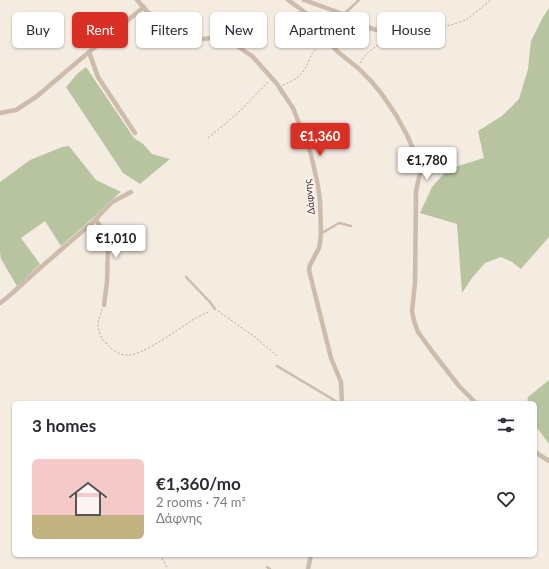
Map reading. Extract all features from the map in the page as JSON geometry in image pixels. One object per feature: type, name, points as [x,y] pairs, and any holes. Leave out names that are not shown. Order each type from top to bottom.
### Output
[{"type":"street","name":"Δάφνης","points":[[137,0],[172,39],[179,42],[211,38],[225,40],[241,48],[252,56],[272,78],[293,108],[311,154],[318,186],[321,233],[319,248],[312,259],[309,270],[331,358],[341,382],[342,401]]},
{"type":"street","points":[[288,0],[305,12]]},
{"type":"street","points":[[304,0],[336,12]]},
{"type":"street","points":[[0,113],[16,110],[36,97],[144,8]]},
{"type":"street","points":[[334,48],[358,68],[381,93],[396,115],[418,160],[420,173],[416,197],[415,283],[412,311],[414,322],[418,332],[434,354],[474,401]]},
{"type":"street","points":[[89,52],[98,77],[135,133]]},
{"type":"street","points":[[0,303],[96,220],[112,202],[131,192]]},
{"type":"street","points":[[96,220],[105,233],[108,244],[107,282],[104,305]]},
{"type":"street","points":[[537,453],[549,462]]},
{"type":"street","points":[[308,569],[311,557]]},
{"type":"lane","points":[[347,12],[359,0]]},
{"type":"lane","points":[[321,233],[339,223],[351,226]]},
{"type":"lane","points":[[186,277],[215,309]]},
{"type":"lane","points":[[277,366],[336,401]]},
{"type":"path","points":[[445,26],[466,20],[491,0]]},
{"type":"path","points":[[358,68],[364,57],[377,46]]},
{"type":"path","points":[[279,87],[294,80],[304,71],[310,55],[318,48]]},
{"type":"path","points":[[208,138],[238,113],[272,78]]},
{"type":"path","points":[[104,305],[98,324],[101,338],[114,351],[121,354],[128,355],[137,353],[170,335],[193,320],[215,309],[255,336],[277,356]]},
{"type":"path","points":[[161,557],[168,569]]},
{"type":"green space","points":[[549,8],[549,237],[521,269],[512,262],[501,257],[485,263],[462,293],[457,224],[420,213],[432,187],[448,169],[484,158],[478,131],[502,116],[519,99],[528,69],[531,41]]},
{"type":"green space","points":[[86,67],[134,138],[143,144],[152,154],[170,159],[140,184],[123,173],[66,87],[77,74]]},
{"type":"green space","points":[[69,146],[96,180],[121,192],[61,246],[45,221],[21,238],[40,264],[17,286],[1,259],[0,182],[30,160],[62,147]]},
{"type":"green space","points":[[549,380],[549,444],[537,428],[537,401],[527,401],[528,397]]}]
